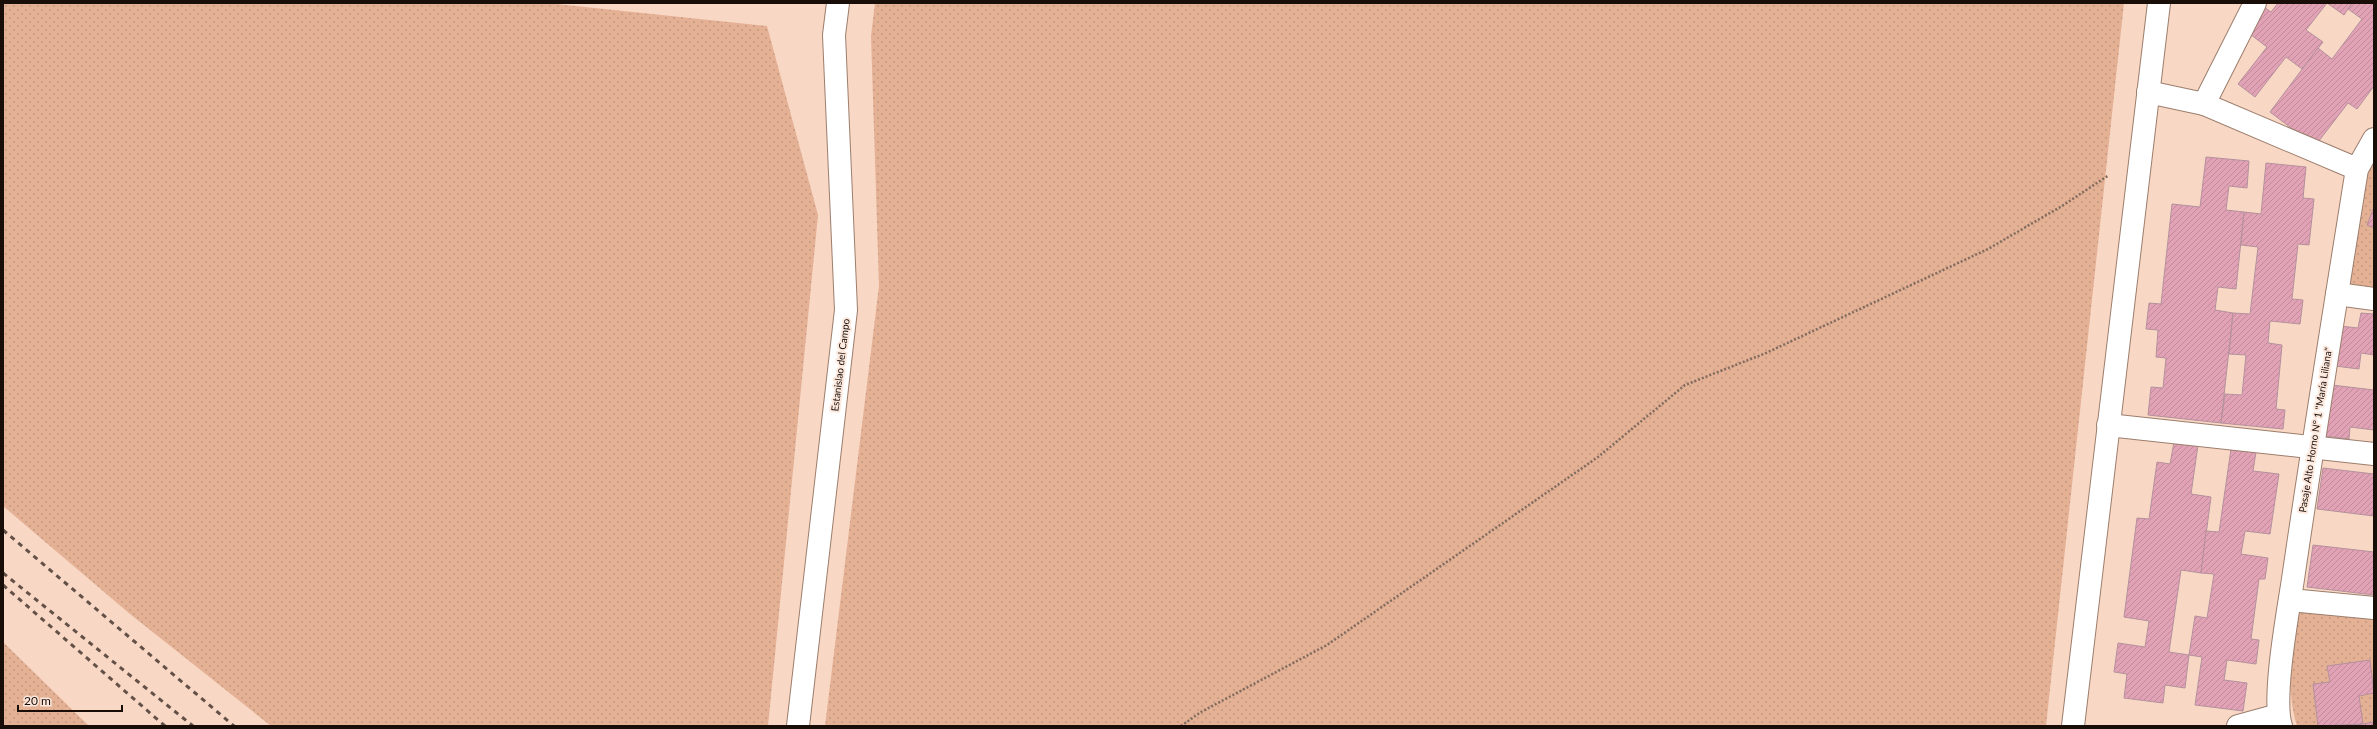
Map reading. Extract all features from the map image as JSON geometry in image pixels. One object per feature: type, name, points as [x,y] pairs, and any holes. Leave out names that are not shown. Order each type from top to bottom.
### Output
[{"type":"street","name":"Estanislao del Campo","points":[[798,726],[846,310],[834,35],[838,3]]},
{"type":"street","points":[[2073,726],[2159,3]]},
{"type":"street","points":[[2204,104],[2255,3]]},
{"type":"street","points":[[2148,92],[2204,104],[2357,169]]},
{"type":"street","name":"Pasaje Alto Horno N° 1 \"María Liliana\"","points":[[2280,721],[2290,600],[2312,446],[2357,169],[2374,139]]},
{"type":"street","points":[[2337,294],[2374,299]]},
{"type":"street","points":[[2108,425],[2312,446],[2374,454]]},
{"type":"street","points":[[2290,600],[2374,608]]},
{"type":"street","points":[[2238,726],[2280,721]]},
{"type":"path","points":[[1181,726],[1201,712],[1327,645],[1598,457],[1685,386],[1766,353],[1988,249],[2062,206],[2141,154]]},
{"type":"shaded area","points":[[3,3],[547,3],[767,26],[818,215],[768,726],[271,726],[130,614],[3,506]]},
{"type":"shaded area","points":[[875,3],[2124,3],[2046,726],[825,726],[879,286],[871,36]]},
{"type":"shaded area","points":[[2374,152],[2374,287],[2344,283],[2364,171]]},
{"type":"shaded area","points":[[2298,610],[2374,618],[2374,726],[2297,726],[2293,712],[2290,683],[2292,653]]},
{"type":"shaded area","points":[[3,642],[89,726],[3,726]]},
{"type":"building","points":[[2278,3],[2327,3],[2306,30],[2323,42],[2302,69],[2286,57],[2255,97],[2238,84],[2267,47],[2246,31],[2264,7],[2271,12]]},
{"type":"building","points":[[2327,3],[2352,3],[2344,15]]},
{"type":"building","points":[[2352,3],[2374,3],[2374,86],[2357,109],[2348,103],[2315,146],[2270,112],[2318,48],[2332,59],[2362,19],[2348,9]]},
{"type":"building","points":[[2206,157],[2249,161],[2247,188],[2229,186],[2226,210],[2244,212],[2236,289],[2218,287],[2215,310],[2233,313],[2221,423],[2148,415],[2151,387],[2163,388],[2166,358],[2156,357],[2158,330],[2146,329],[2149,303],[2161,304],[2172,204],[2200,207]]},
{"type":"building","points":[[2266,163],[2306,167],[2303,198],[2314,199],[2309,245],[2298,244],[2292,299],[2303,300],[2300,324],[2270,321],[2268,343],[2282,345],[2276,409],[2285,410],[2283,429],[2221,423],[2225,394],[2242,395],[2246,355],[2229,354],[2233,313],[2250,314],[2258,247],[2241,245],[2244,212],[2261,214]]},
{"type":"building","points":[[2374,207],[2374,228],[2367,225]]},
{"type":"building","points":[[2361,313],[2374,314],[2374,355],[2361,353],[2359,369],[2335,366],[2340,326],[2358,328]]},
{"type":"building","points":[[2332,385],[2374,390],[2374,430],[2350,427],[2349,439],[2325,436]]},
{"type":"building","points":[[2174,442],[2198,445],[2191,494],[2211,497],[2201,573],[2181,570],[2169,652],[2189,655],[2185,688],[2165,685],[2163,703],[2124,698],[2127,674],[2114,672],[2118,643],[2145,647],[2149,621],[2124,617],[2137,518],[2149,519],[2157,462],[2170,464]]},
{"type":"building","points":[[2231,449],[2256,452],[2253,471],[2279,474],[2270,534],[2245,531],[2241,554],[2268,558],[2265,579],[2259,579],[2251,639],[2259,640],[2256,664],[2227,660],[2224,680],[2247,683],[2243,711],[2195,705],[2202,657],[2189,655],[2195,616],[2207,618],[2214,574],[2201,573],[2206,531],[2219,532]]},
{"type":"building","points":[[2323,468],[2374,474],[2374,516],[2317,509]]},
{"type":"building","points":[[2313,545],[2374,552],[2374,595],[2307,587]]},
{"type":"building","points":[[2370,660],[2374,693],[2359,696],[2363,724],[2318,726],[2313,684],[2330,682],[2327,666]]},
{"type":"building","points":[[2374,722],[2374,726],[2347,726],[2363,724]]},
{"type":"railway","points":[[3,530],[234,726]]},
{"type":"railway","points":[[3,573],[193,726]]},
{"type":"railway","points":[[3,585],[165,726]]}]
